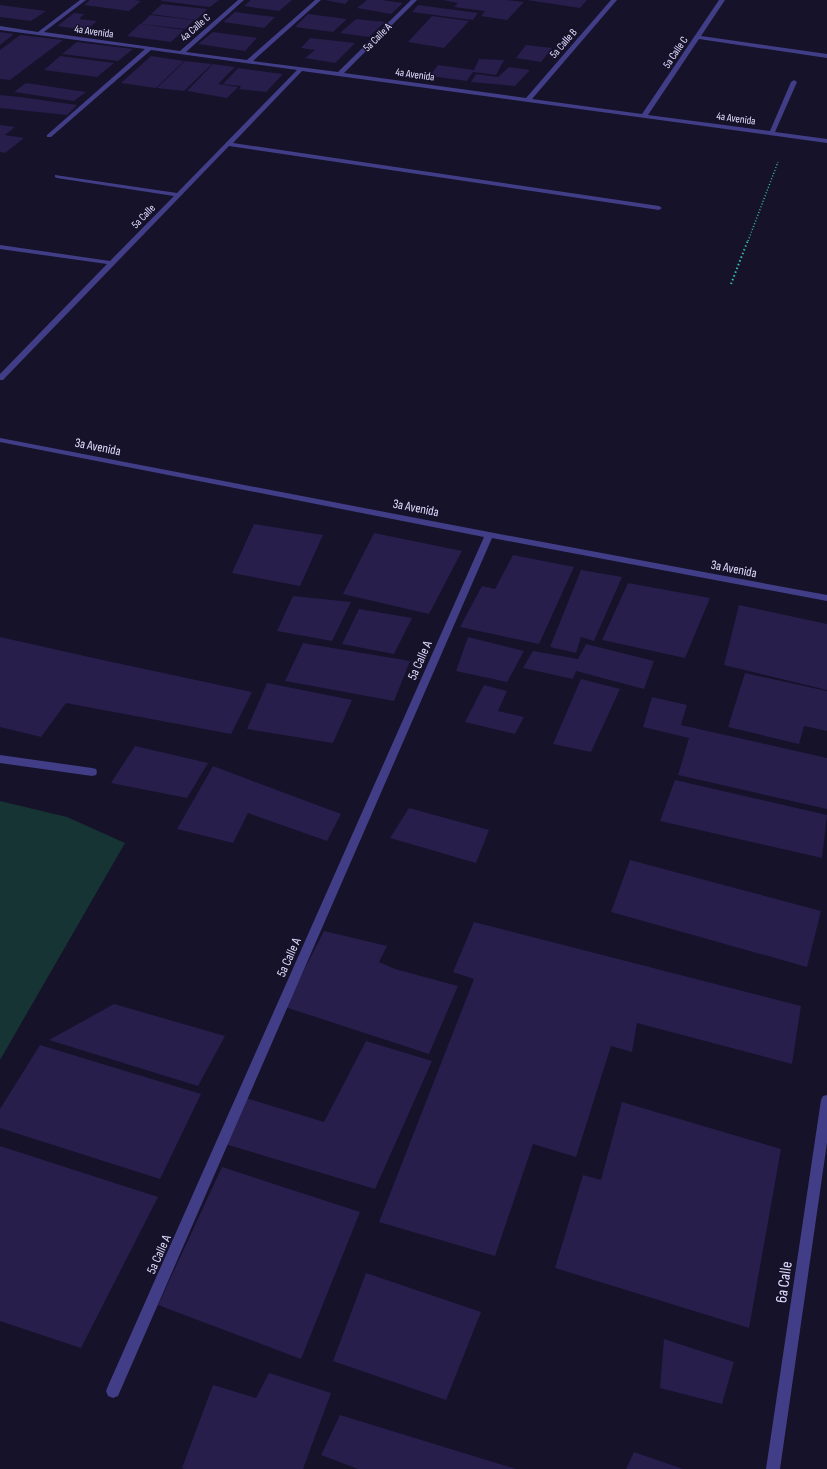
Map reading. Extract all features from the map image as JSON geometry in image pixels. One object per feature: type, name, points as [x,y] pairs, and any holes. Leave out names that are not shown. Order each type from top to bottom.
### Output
[{"type":"street","points":[[40,33],[83,0]]},
{"type":"street","name":"4a Calle C","points":[[181,53],[241,0]]},
{"type":"street","points":[[248,62],[318,0]]},
{"type":"street","name":"5a Calle A","points":[[340,74],[414,0]]},
{"type":"street","name":"5a Calle B","points":[[528,100],[614,0]]},
{"type":"street","name":"5a Calle C","points":[[644,116],[722,0]]},
{"type":"street","name":"4a Avenida","points":[[0,28],[827,140]]},
{"type":"street","points":[[698,37],[827,56]]},
{"type":"street","points":[[49,136],[150,48]]},
{"type":"street","name":"5a Calle","points":[[0,378],[301,69]]},
{"type":"street","points":[[772,133],[794,82]]},
{"type":"street","points":[[228,144],[659,208]]},
{"type":"street","points":[[57,176],[179,195]]},
{"type":"street","points":[[0,247],[112,264]]},
{"type":"street","points":[[0,366],[10,368]]},
{"type":"street","name":"3a Avenida","points":[[0,440],[489,535],[827,598]]},
{"type":"street","name":"5a Calle A","points":[[113,1391],[489,535]]},
{"type":"street","points":[[0,759],[92,772]]},
{"type":"street","name":"6a Calle","points":[[773,1469],[827,1100]]},
{"type":"path","points":[[731,284],[789,135]]},
{"type":"green space","points":[[0,801],[67,817],[125,843],[0,1060]]},
{"type":"building","points":[[90,0],[141,1],[129,11],[84,5]]},
{"type":"building","points":[[219,0],[210,7],[161,1]]},
{"type":"building","points":[[251,0],[292,0],[279,11],[244,6]]},
{"type":"building","points":[[325,0],[349,0],[345,4]]},
{"type":"building","points":[[367,0],[382,0],[403,3],[391,14],[357,8]]},
{"type":"building","points":[[443,0],[505,0],[524,2],[507,20],[481,16],[485,11],[454,7],[458,3]]},
{"type":"building","points":[[527,0],[587,0],[580,8]]},
{"type":"building","points":[[162,4],[207,9],[196,20],[151,14]]},
{"type":"building","points":[[0,5],[46,11],[31,21],[0,17]]},
{"type":"building","points":[[418,5],[478,13],[473,20],[412,12]]},
{"type":"building","points":[[235,12],[275,17],[264,28],[223,22]]},
{"type":"building","points":[[74,13],[84,14],[79,19],[97,21],[87,30],[57,26]]},
{"type":"building","points":[[308,14],[347,19],[333,32],[295,27]]},
{"type":"building","points":[[150,15],[194,20],[185,29],[141,24]]},
{"type":"building","points":[[432,16],[469,21],[444,48],[408,42]]},
{"type":"building","points":[[356,19],[385,22],[369,37],[340,33]]},
{"type":"building","points":[[140,24],[184,30],[171,42],[127,36]]},
{"type":"building","points":[[0,32],[14,34],[0,45]]},
{"type":"building","points":[[213,32],[257,38],[245,51],[198,44]]},
{"type":"building","points":[[20,35],[63,40],[10,80],[0,79],[0,50]]},
{"type":"building","points":[[310,38],[355,43],[335,63],[305,58],[315,50],[301,48]]},
{"type":"building","points":[[77,42],[133,49],[118,61],[62,54]]},
{"type":"building","points":[[526,45],[552,48],[541,62],[516,58]]},
{"type":"building","points":[[60,56],[114,63],[97,77],[44,70]]},
{"type":"building","points":[[151,56],[184,61],[156,88],[121,83]]},
{"type":"building","points":[[479,59],[504,60],[496,75],[473,72],[467,81],[430,76],[438,65],[474,70]]},
{"type":"building","points":[[185,61],[212,64],[184,91],[157,88]]},
{"type":"building","points":[[213,64],[235,67],[218,84],[238,87],[227,98],[187,91]]},
{"type":"building","points":[[509,67],[530,70],[515,86],[471,82],[476,74],[498,77]]},
{"type":"building","points":[[238,68],[283,74],[266,92],[239,89],[241,86],[223,84]]},
{"type":"building","points":[[26,83],[86,92],[74,101],[14,92]]},
{"type":"building","points":[[0,95],[77,105],[67,115],[0,108]]},
{"type":"building","points":[[0,125],[15,127],[5,135],[24,138],[5,153],[0,152]]},
{"type":"building","points":[[254,524],[323,535],[300,586],[232,573]]},
{"type":"building","points":[[374,533],[462,551],[429,614],[343,594]]},
{"type":"building","points":[[513,555],[574,567],[539,644],[460,627],[482,586],[495,589]]},
{"type":"building","points":[[581,570],[622,577],[594,641],[581,637],[576,653],[550,647]]},
{"type":"building","points":[[628,583],[710,598],[685,658],[602,640]]},
{"type":"building","points":[[293,596],[351,602],[332,641],[277,631]]},
{"type":"building","points":[[739,605],[827,624],[827,690],[724,665]]},
{"type":"building","points":[[359,609],[412,618],[394,654],[342,644]]},
{"type":"building","points":[[0,637],[252,692],[231,734],[66,703],[41,737],[0,727]]},
{"type":"building","points":[[468,637],[524,651],[507,682],[456,671]]},
{"type":"building","points":[[303,643],[410,661],[394,701],[285,681]]},
{"type":"building","points":[[586,644],[654,661],[644,689],[576,671],[573,679],[523,668],[533,651],[578,659]]},
{"type":"building","points":[[745,673],[827,691],[827,731],[804,726],[799,744],[728,727]]},
{"type":"building","points":[[581,679],[620,689],[591,752],[553,744]]},
{"type":"building","points":[[267,683],[352,700],[333,743],[247,729]]},
{"type":"building","points":[[484,685],[507,691],[498,711],[524,717],[515,734],[465,722]]},
{"type":"building","points":[[652,697],[687,705],[681,725],[827,758],[827,809],[678,775],[689,738],[643,727]]},
{"type":"building","points":[[135,746],[208,763],[187,798],[111,783]]},
{"type":"building","points":[[213,766],[341,814],[327,841],[248,813],[233,843],[177,829]]},
{"type":"building","points":[[675,780],[827,815],[822,858],[660,821]]},
{"type":"building","points":[[409,808],[489,830],[476,863],[390,838]]},
{"type":"building","points":[[630,860],[821,911],[807,967],[611,912]]},
{"type":"building","points":[[474,922],[801,1006],[792,1064],[637,1023],[632,1052],[611,1046],[576,1157],[533,1144],[495,1256],[379,1222],[474,979],[453,972]]},
{"type":"building","points":[[324,931],[387,946],[379,962],[395,969],[458,986],[429,1054],[285,1007]]},
{"type":"building","points":[[114,1004],[225,1036],[198,1086],[49,1040]]},
{"type":"building","points":[[366,1041],[432,1061],[375,1189],[225,1144],[246,1098],[324,1122]]},
{"type":"building","points":[[40,1045],[201,1094],[160,1179],[0,1128],[0,1109]]},
{"type":"building","points":[[622,1102],[781,1149],[749,1328],[555,1268],[583,1175],[601,1180]]},
{"type":"building","points":[[0,1146],[158,1197],[81,1348],[0,1321]]},
{"type":"building","points":[[222,1167],[360,1212],[301,1359],[158,1305]]},
{"type":"building","points":[[366,1273],[481,1312],[446,1400],[333,1361]]},
{"type":"building","points":[[664,1339],[734,1362],[722,1404],[660,1388]]},
{"type":"building","points":[[269,1373],[331,1393],[303,1469],[182,1468],[213,1385],[256,1398]]},
{"type":"building","points":[[340,1415],[516,1469],[358,1469],[321,1455]]},
{"type":"building","points":[[634,1452],[683,1469],[626,1469]]}]
